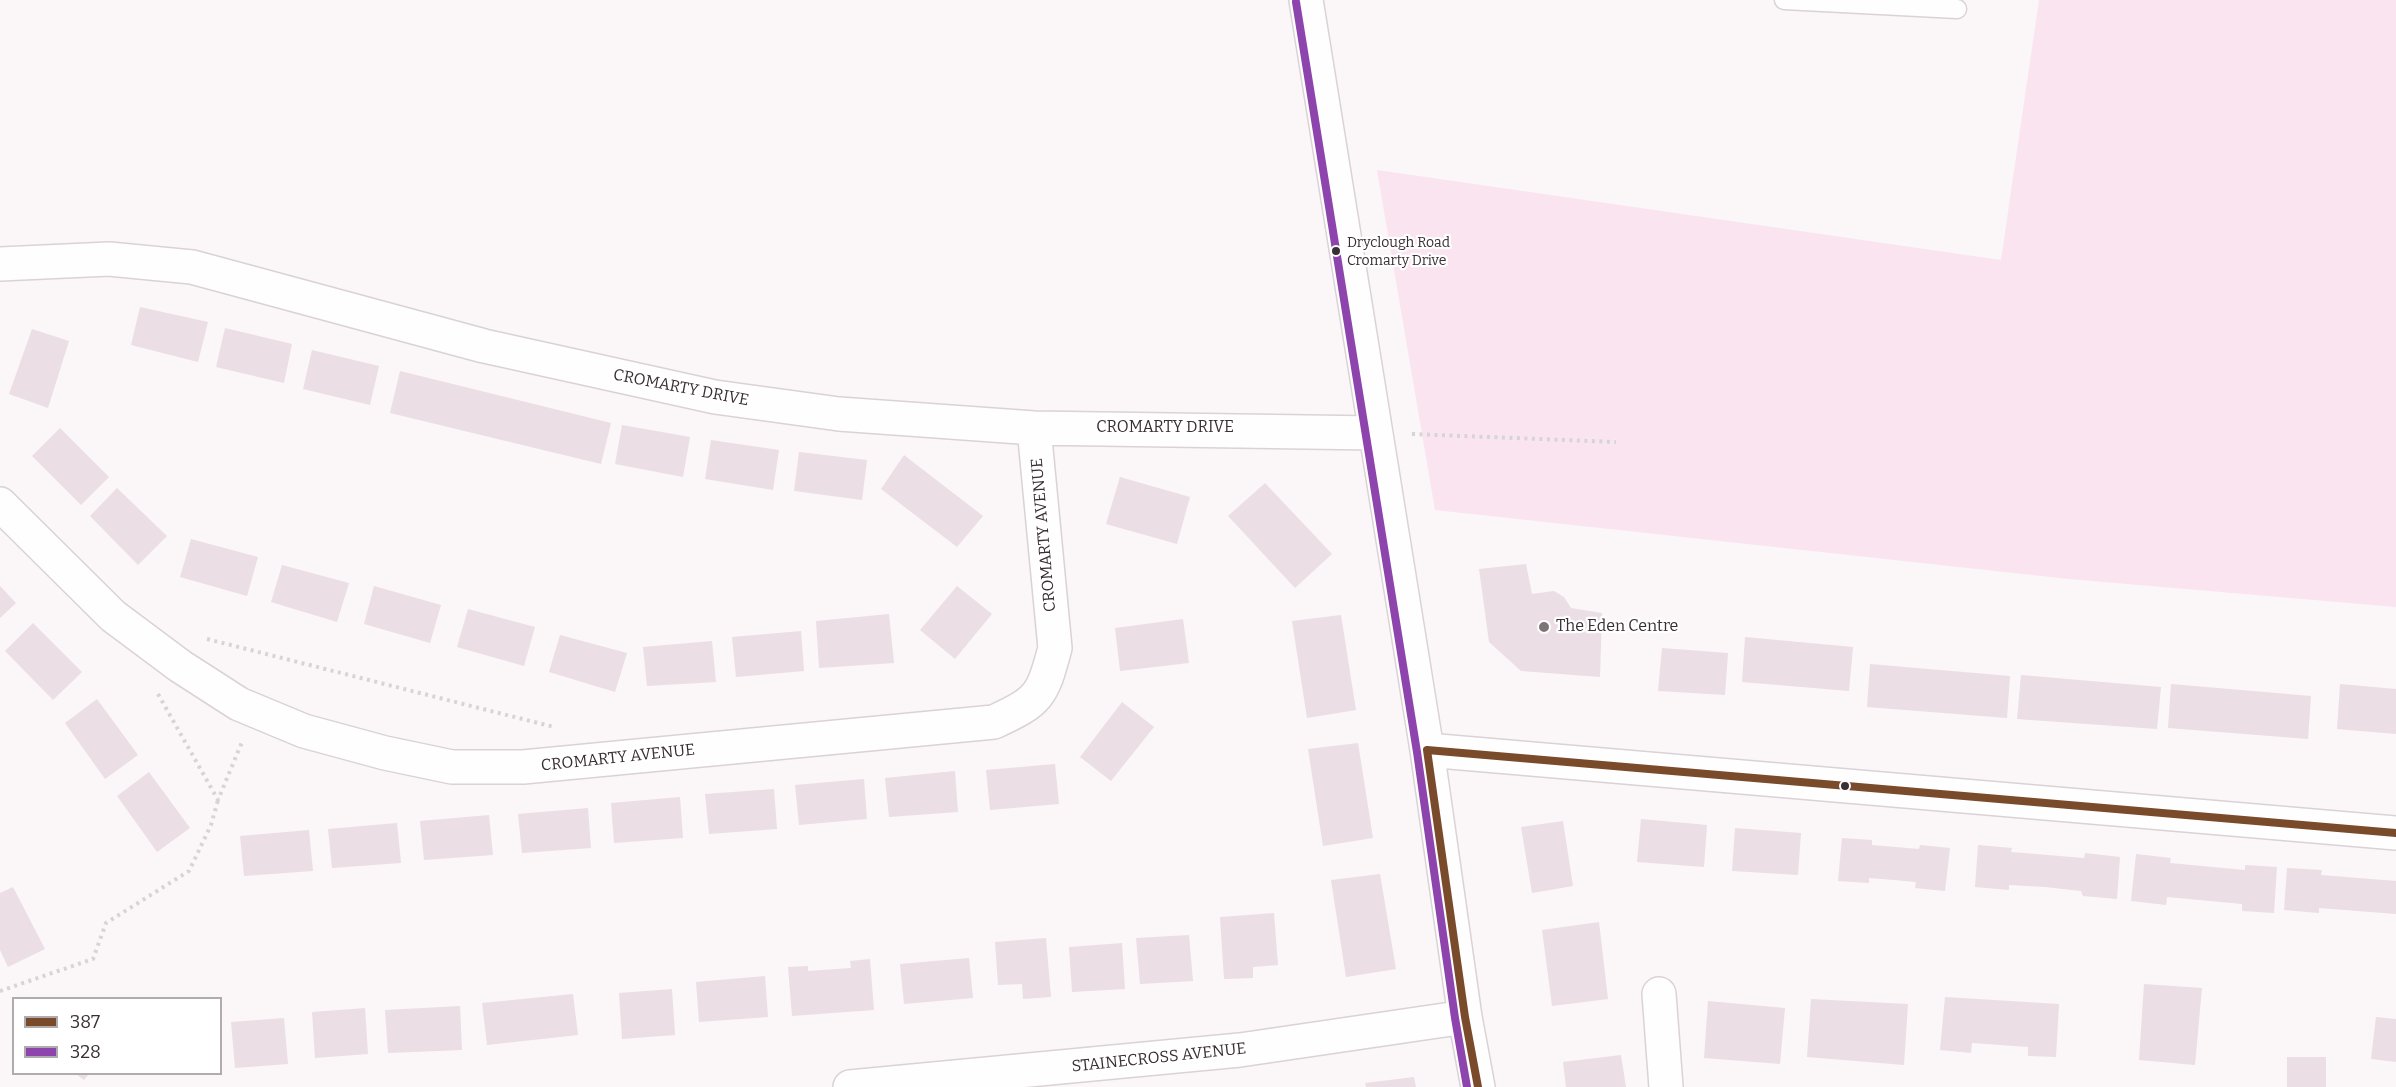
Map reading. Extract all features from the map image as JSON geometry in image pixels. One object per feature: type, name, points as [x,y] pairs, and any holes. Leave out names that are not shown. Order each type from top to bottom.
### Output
[{"type":"street","points":[[1306,0],[1427,750],[1465,1017],[1478,1087]]},
{"type":"street","name":"CROMARTY DRIVE","points":[[0,264],[109,259],[192,267],[484,346],[715,398],[839,414],[1034,428],[1376,433]]},
{"type":"street","name":"CROMARTY AVENUE","points":[[0,504],[113,615],[180,666],[239,704],[304,731],[452,767],[523,767],[994,722],[1028,706],[1046,682],[1055,648],[1034,428]]},
{"type":"street","points":[[1427,750],[2396,832]]},
{"type":"street","points":[[1659,994],[1666,1087]]},
{"type":"street","name":"STAINECROSS AVENUE","points":[[850,1087],[1240,1050],[1465,1017]]},
{"type":"lane","points":[[1784,0],[1957,9]]},
{"type":"path","points":[[1376,433],[1617,442]]},
{"type":"path","points":[[204,639],[558,728]]},
{"type":"path","points":[[154,687],[218,800]]},
{"type":"path","points":[[0,991],[93,959],[106,923],[189,871],[211,825],[218,800],[255,711]]},
{"type":"shaded area","points":[[2039,0],[2396,0],[2396,607],[2069,579],[1435,510],[1377,170],[2001,260]]},
{"type":"building","points":[[140,307],[208,322],[198,362],[131,345]]},
{"type":"building","points":[[225,328],[292,344],[284,383],[216,367]]},
{"type":"building","points":[[32,329],[69,341],[48,408],[9,394]]},
{"type":"building","points":[[312,350],[379,366],[370,405],[303,389]]},
{"type":"building","points":[[400,371],[611,423],[601,464],[390,413]]},
{"type":"building","points":[[622,425],[690,437],[683,477],[615,464]]},
{"type":"building","points":[[60,428],[109,477],[81,505],[32,456]]},
{"type":"building","points":[[711,440],[779,450],[773,490],[705,479]]},
{"type":"building","points":[[799,452],[867,460],[862,500],[794,491]]},
{"type":"building","points":[[904,455],[983,516],[957,547],[881,489]]},
{"type":"building","points":[[1120,477],[1190,497],[1177,544],[1106,524]]},
{"type":"building","points":[[1265,483],[1332,554],[1295,588],[1228,516]]},
{"type":"building","points":[[117,488],[167,536],[138,565],[90,516]]},
{"type":"building","points":[[191,539],[258,557],[247,596],[180,577]]},
{"type":"building","name":"The Eden Centre","points":[[1526,564],[1532,594],[1554,591],[1564,597],[1571,608],[1602,613],[1600,677],[1521,671],[1489,642],[1479,569]]},
{"type":"building","points":[[282,565],[349,583],[337,622],[271,602]]},
{"type":"building","points":[[0,586],[16,603],[0,618]]},
{"type":"building","points":[[374,586],[441,605],[430,643],[364,624]]},
{"type":"building","points":[[957,586],[992,614],[955,659],[920,630]]},
{"type":"building","points":[[468,609],[535,627],[524,666],[457,647]]},
{"type":"building","points":[[889,614],[894,663],[819,668],[816,621]]},
{"type":"building","points":[[1341,615],[1356,710],[1307,718],[1292,621]]},
{"type":"building","points":[[1183,619],[1189,663],[1120,671],[1115,628]]},
{"type":"building","points":[[33,623],[82,672],[53,700],[5,651]]},
{"type":"building","points":[[801,631],[804,671],[736,677],[732,637]]},
{"type":"building","points":[[560,635],[627,653],[615,692],[549,672]]},
{"type":"building","points":[[1745,637],[1853,647],[1849,691],[1742,682]]},
{"type":"building","points":[[712,641],[716,682],[647,686],[643,647]]},
{"type":"building","points":[[1662,648],[1728,653],[1725,695],[1658,691]]},
{"type":"building","points":[[1870,664],[2010,676],[2007,718],[1867,707]]},
{"type":"building","points":[[2021,675],[2161,687],[2157,729],[2017,719]]},
{"type":"building","points":[[2171,684],[2311,696],[2308,739],[2168,728]]},
{"type":"building","points":[[2340,684],[2396,689],[2396,734],[2337,729]]},
{"type":"building","points":[[97,699],[138,755],[105,779],[65,723]]},
{"type":"building","points":[[1122,702],[1154,727],[1111,781],[1080,757]]},
{"type":"building","points":[[1358,743],[1373,838],[1323,846],[1308,749]]},
{"type":"building","points":[[1055,764],[1059,804],[990,810],[986,770]]},
{"type":"building","points":[[955,771],[958,812],[889,817],[885,778]]},
{"type":"building","points":[[149,772],[190,828],[157,852],[117,796]]},
{"type":"building","points":[[864,779],[867,819],[799,825],[795,785]]},
{"type":"building","points":[[774,789],[777,829],[709,834],[705,794]]},
{"type":"building","points":[[680,797],[683,838],[614,843],[611,803]]},
{"type":"building","points":[[588,808],[591,848],[522,853],[518,814]]},
{"type":"building","points":[[489,815],[493,855],[424,860],[420,821]]},
{"type":"building","points":[[1641,819],[1707,825],[1704,867],[1637,862]]},
{"type":"building","points":[[1563,821],[1573,886],[1532,893],[1521,827]]},
{"type":"building","points":[[397,823],[401,863],[332,868],[328,829]]},
{"type":"building","points":[[1735,828],[1801,833],[1798,875],[1732,871]]},
{"type":"building","points":[[309,830],[313,871],[244,876],[240,836]]},
{"type":"building","points":[[1842,838],[1872,840],[1872,845],[1919,849],[1920,845],[1950,848],[1945,891],[1915,888],[1916,882],[1869,878],[1869,883],[1838,881]]},
{"type":"building","points":[[1978,845],[2012,848],[2011,852],[2084,858],[2085,853],[2120,857],[2117,899],[2083,896],[2081,891],[2045,887],[2009,885],[2009,890],[1975,887]]},
{"type":"building","points":[[2136,854],[2171,858],[2170,863],[2245,870],[2245,865],[2277,867],[2274,913],[2242,911],[2242,904],[2167,897],[2166,905],[2131,901]]},
{"type":"building","points":[[2287,868],[2322,870],[2321,875],[2396,881],[2396,914],[2319,908],[2319,913],[2284,910]]},
{"type":"building","points":[[1380,874],[1396,969],[1346,977],[1331,880]]},
{"type":"building","points":[[13,887],[45,949],[8,967],[0,950],[0,893]]},
{"type":"building","points":[[1274,913],[1278,965],[1253,967],[1253,978],[1224,979],[1220,917]]},
{"type":"building","points":[[1599,922],[1608,999],[1552,1006],[1542,930]]},
{"type":"building","points":[[1189,935],[1193,981],[1140,984],[1136,938]]},
{"type":"building","points":[[1046,938],[1051,997],[1023,999],[1022,984],[998,985],[995,942]]},
{"type":"building","points":[[1122,943],[1125,989],[1072,992],[1069,947]]},
{"type":"building","points":[[969,958],[973,998],[904,1004],[900,964]]},
{"type":"building","points":[[870,959],[874,1010],[792,1016],[788,967],[808,966],[808,971],[851,968],[850,961]]},
{"type":"building","points":[[765,976],[768,1017],[699,1022],[696,982]]},
{"type":"building","points":[[2144,984],[2202,988],[2195,1065],[2139,1060]]},
{"type":"building","points":[[672,989],[675,1035],[622,1039],[619,993]]},
{"type":"building","points":[[573,994],[578,1035],[487,1045],[482,1003]]},
{"type":"building","points":[[1945,997],[2059,1004],[2056,1057],[2028,1056],[2028,1047],[1972,1043],[1971,1053],[1940,1050]]},
{"type":"building","points":[[1811,999],[1908,1004],[1904,1065],[1807,1057]]},
{"type":"building","points":[[1708,1001],[1785,1008],[1780,1064],[1704,1058]]},
{"type":"building","points":[[460,1006],[462,1050],[388,1053],[385,1010]]},
{"type":"building","points":[[365,1008],[368,1054],[315,1058],[312,1012]]},
{"type":"building","points":[[2376,1017],[2396,1019],[2396,1062],[2371,1059]]},
{"type":"building","points":[[284,1018],[288,1064],[235,1068],[231,1022]]},
{"type":"building","points":[[1621,1055],[1626,1087],[1566,1087],[1563,1062]]},
{"type":"building","points":[[2287,1057],[2326,1057],[2326,1087],[2287,1087]]},
{"type":"building","points":[[77,1075],[88,1075],[84,1080]]},
{"type":"building","points":[[1414,1077],[1416,1087],[1366,1087],[1365,1083]]},
{"type":"transit line","name":"328","points":[[1296,2],[1417,752],[1467,1087]]},
{"type":"transit line","name":"387","points":[[1478,1087],[1465,1017],[1427,750],[2396,833]]},
{"type":"place","name":"Dryclough Road Cromarty Drive","points":[[1336,251]]},
{"type":"place","name":"The Eden Centre","points":[[1544,627]]}]
